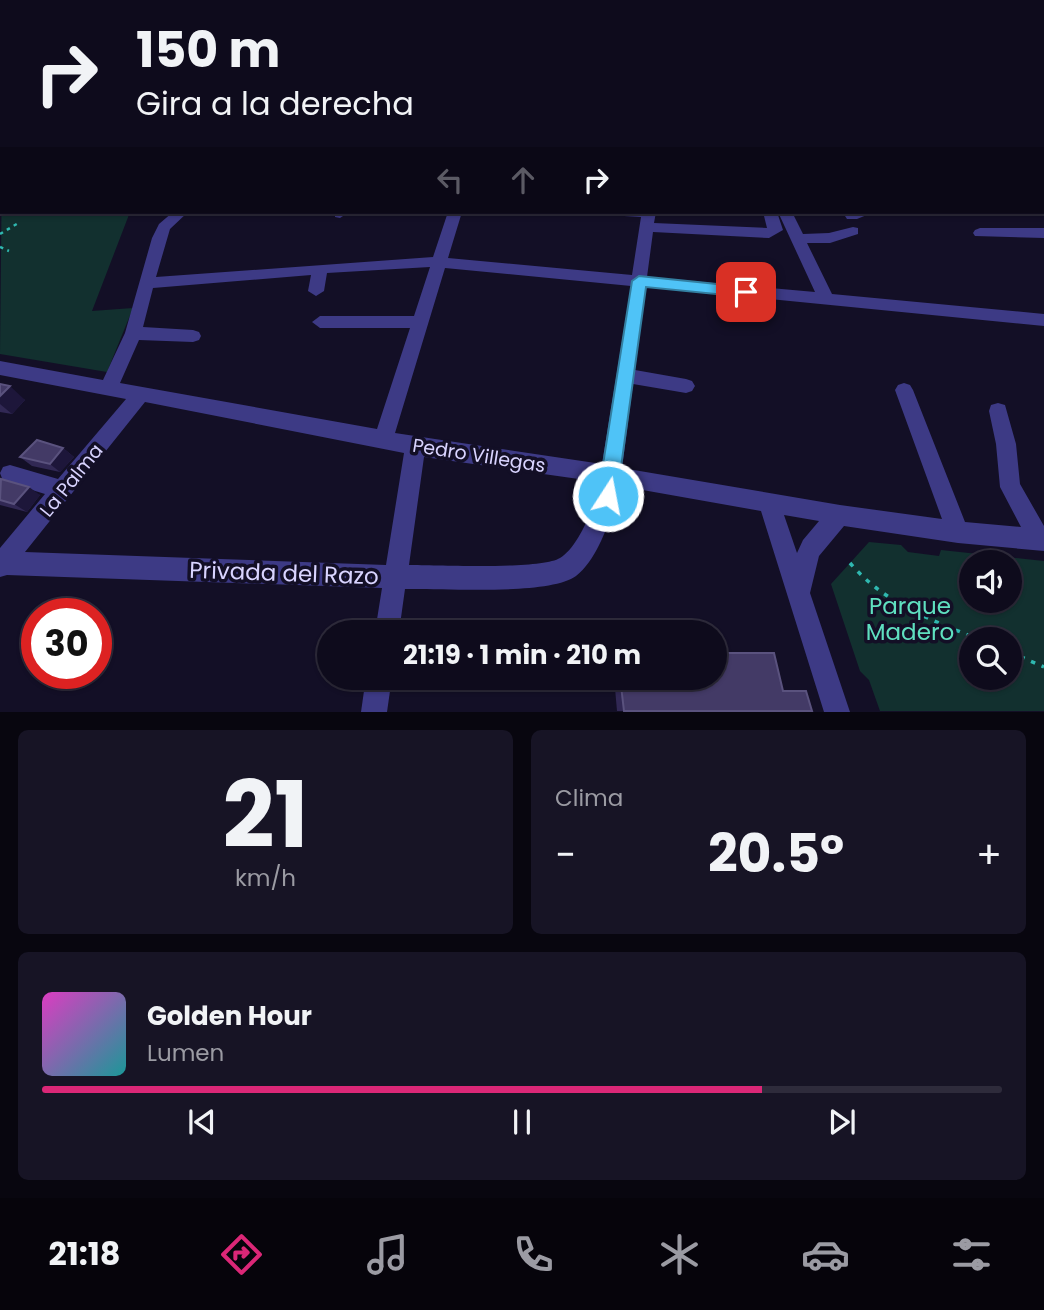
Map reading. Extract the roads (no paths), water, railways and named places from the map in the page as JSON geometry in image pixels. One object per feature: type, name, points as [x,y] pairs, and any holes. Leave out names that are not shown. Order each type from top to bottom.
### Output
[{"type":"street","points":[[109,387],[133,333],[164,227],[179,214]]},
{"type":"street","points":[[384,439],[454,214]]},
{"type":"street","points":[[612,475],[649,217],[769,233],[776,230],[771,214]]},
{"type":"street","points":[[786,214],[826,299]]},
{"type":"street","points":[[796,239],[830,238],[865,214]]},
{"type":"street","points":[[980,233],[1044,233]]},
{"type":"street","points":[[148,283],[440,262],[1044,320]]},
{"type":"street","points":[[316,292],[320,269]]},
{"type":"street","points":[[320,322],[422,322]]},
{"type":"street","points":[[133,333],[193,336]]},
{"type":"street","name":"Pedro Villegas","points":[[0,368],[415,447],[612,475],[840,515],[958,532],[1042,540]]},
{"type":"street","points":[[626,376],[686,386]]},
{"type":"street","points":[[904,390],[958,532]]},
{"type":"street","name":"La Palma","points":[[1,564],[141,394]]},
{"type":"street","points":[[998,411],[1006,444],[1010,488],[1042,540]]},
{"type":"street","points":[[389,620],[415,447]]},
{"type":"street","points":[[10,474],[62,490]]},
{"type":"street","name":"Privada del Razo","points":[[1,564],[397,577],[536,576],[567,568],[585,548],[597,522],[612,475]]},
{"type":"street","points":[[769,502],[837,712]]},
{"type":"street","points":[[799,597],[804,558],[813,543],[840,515]]},
{"type":"street","points":[[374,712],[377,690]]},
{"type":"park label","name":"Parque Madero","points":[[910,619]]}]
